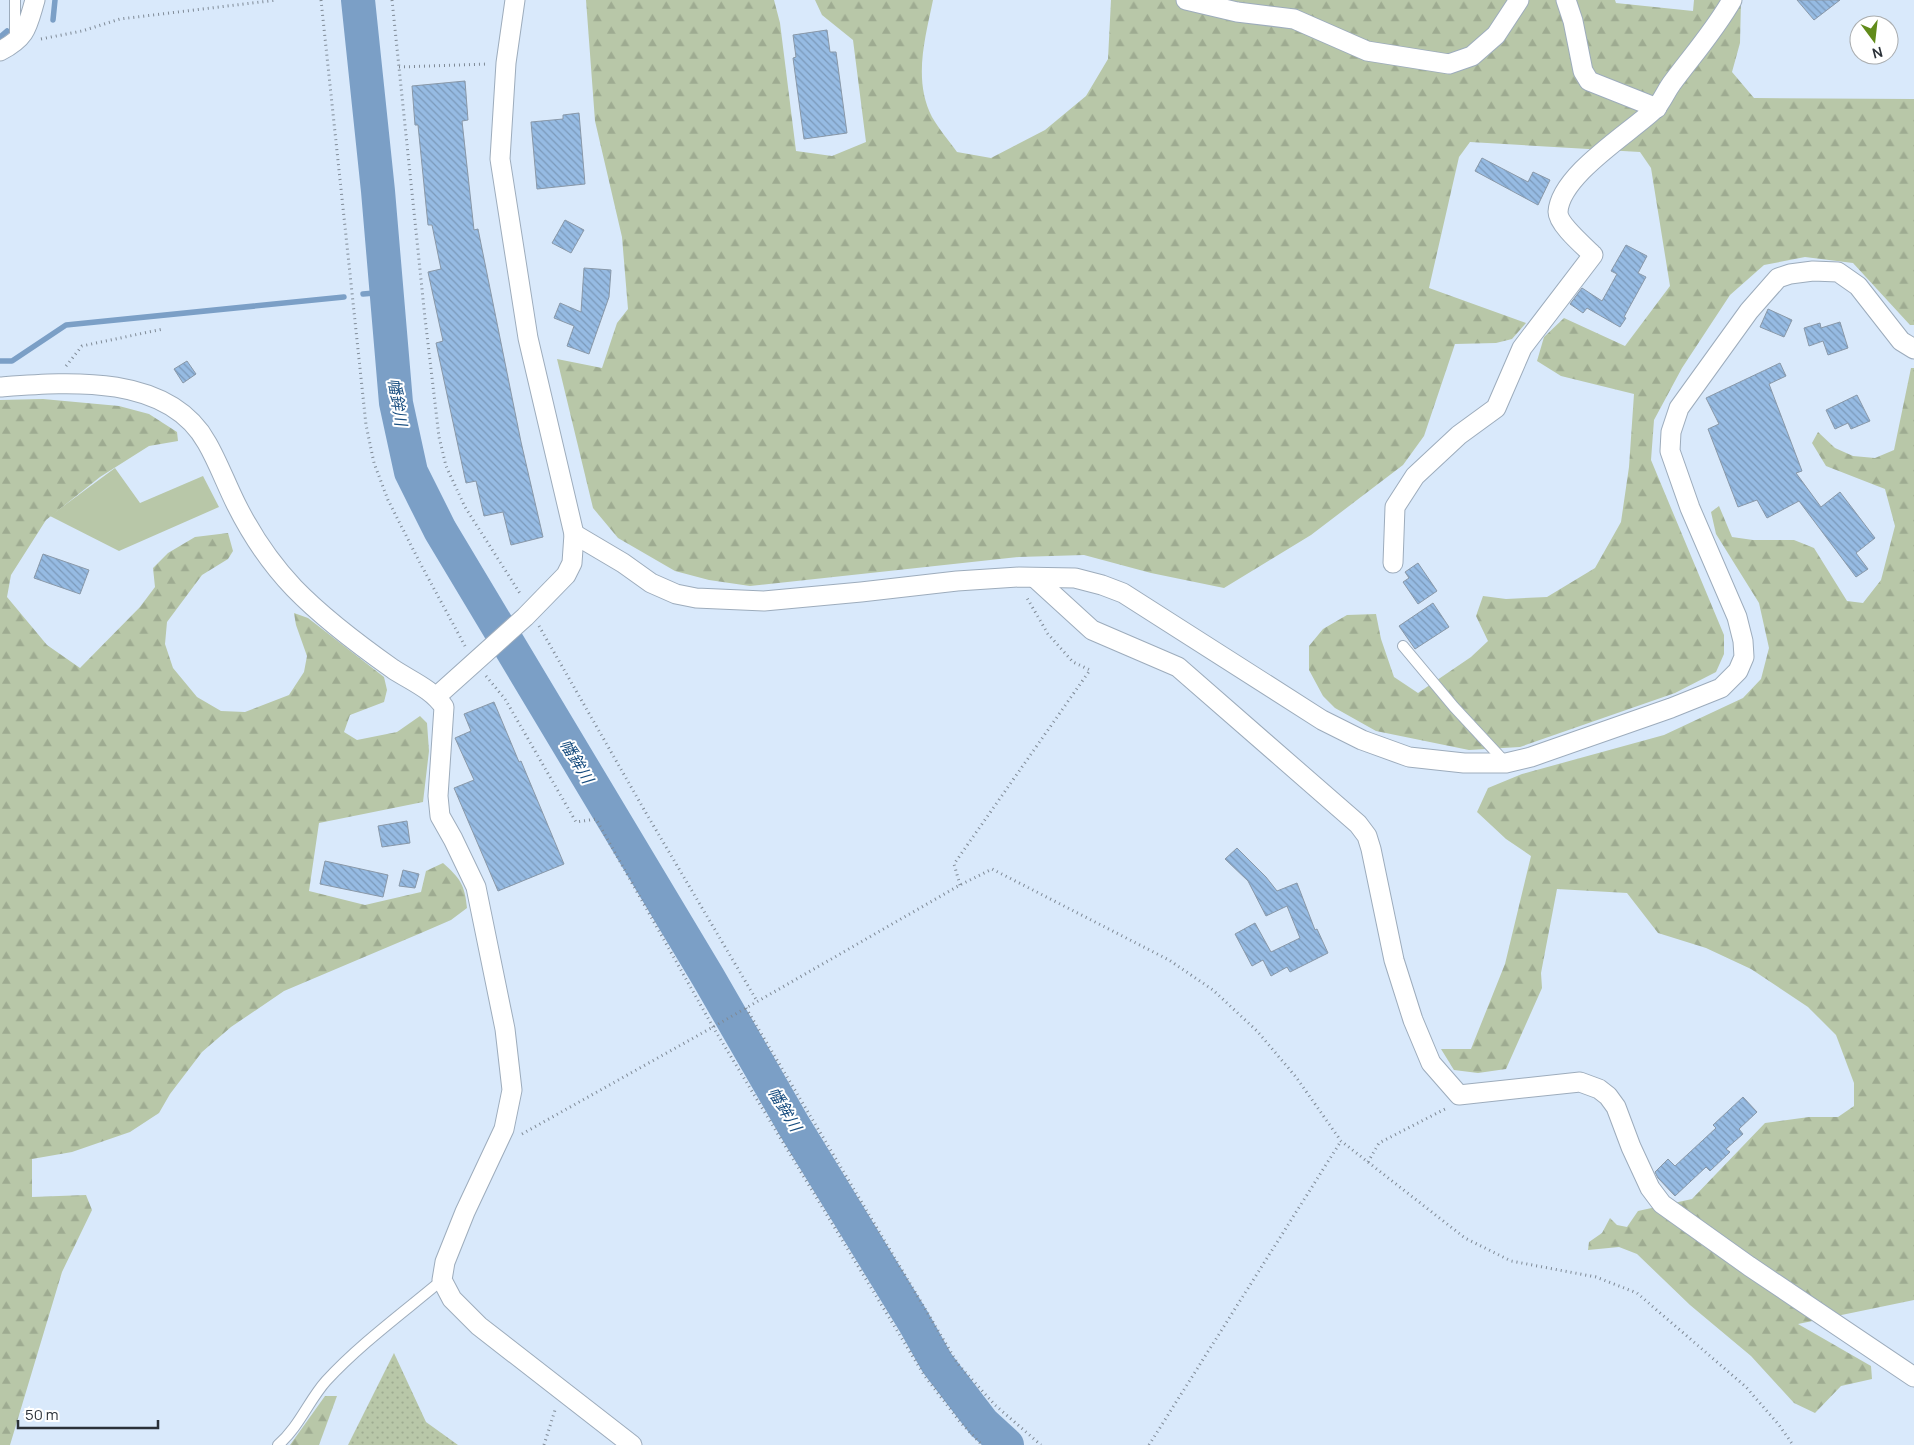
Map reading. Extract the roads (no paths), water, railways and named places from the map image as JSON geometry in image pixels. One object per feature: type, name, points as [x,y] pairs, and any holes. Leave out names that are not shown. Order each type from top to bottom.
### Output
[{"type":"street","points":[[8,47],[26,29],[35,0]]},
{"type":"street","points":[[437,696],[528,614],[566,575],[572,563],[574,534],[528,338],[500,159],[506,63],[515,0]]},
{"type":"street","points":[[1186,0],[1237,12],[1294,19],[1367,51],[1448,64],[1472,56],[1496,36],[1519,0]]},
{"type":"street","points":[[1566,0],[1573,21],[1583,71],[1589,81],[1657,108]]},
{"type":"street","points":[[1393,563],[1395,507],[1415,476],[1459,435],[1496,408],[1522,348],[1593,255],[1565,227],[1558,214],[1560,202],[1579,173],[1657,108],[1667,90],[1732,0]]},
{"type":"street","points":[[574,534],[623,563],[651,583],[676,594],[696,598],[764,601],[957,581],[1027,577],[1075,578],[1123,593],[1322,720],[1362,740],[1409,757],[1464,763],[1506,763],[1557,748],[1671,708],[1721,688],[1738,671],[1744,657],[1743,641],[1736,617],[1683,490],[1670,450],[1671,432],[1679,408],[1749,311],[1778,278],[1790,274],[1814,271],[1838,272],[1858,286],[1901,341],[1914,349]]},
{"type":"street","points":[[0,387],[56,383],[106,385],[156,398],[181,413],[195,426],[206,441],[247,524],[270,559],[294,588],[393,670],[437,696],[444,707],[438,796],[440,816],[476,887],[505,1029],[512,1090],[509,1113],[496,1149],[465,1212],[445,1262],[442,1280],[452,1299],[479,1326],[632,1445]]},
{"type":"street","points":[[1027,577],[1092,630],[1178,667],[1358,824],[1367,836],[1371,850],[1394,960],[1413,1020],[1431,1063],[1459,1095],[1580,1082],[1599,1089],[1608,1096],[1616,1107],[1631,1147],[1650,1188],[1662,1204],[1749,1266],[1914,1377]]},
{"type":"lane","points":[[8,47],[16,0]]},
{"type":"lane","points":[[1403,646],[1454,707],[1506,763]]},
{"type":"lane","points":[[278,1445],[305,1413],[326,1382],[359,1350],[442,1280]]},
{"type":"waterway","points":[[53,20],[55,0]]},
{"type":"waterway","name":"幡鉾川","points":[[358,0],[378,191],[396,403],[411,472],[440,530],[937,1363],[983,1423],[1007,1445]]},
{"type":"waterway","points":[[0,37],[7,31]]},
{"type":"waterway","points":[[363,294],[386,292]]},
{"type":"waterway","points":[[0,361],[12,361],[66,325],[344,297]]}]
